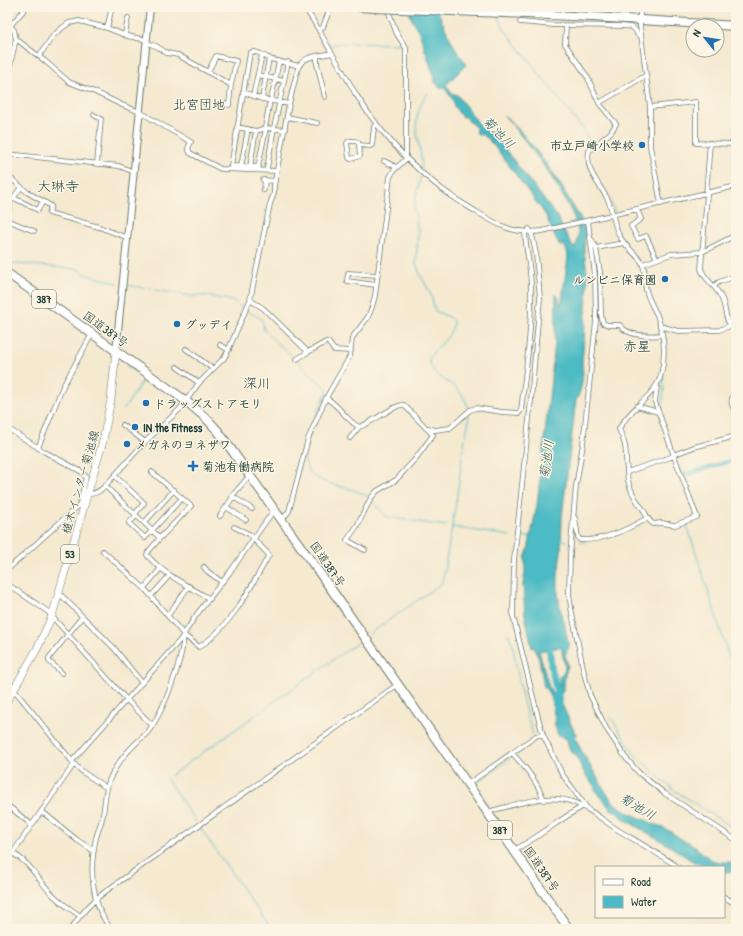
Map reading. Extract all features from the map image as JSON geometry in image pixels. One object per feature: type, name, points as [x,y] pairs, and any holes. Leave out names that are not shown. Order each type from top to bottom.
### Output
[{"type":"highway","points":[[360,7],[593,17],[736,26]]},
{"type":"highway","name":"国道387号","points":[[7,273],[186,401],[207,419],[218,431],[569,929]]},
{"type":"main road","name":"植木インター菊池線","points":[[7,701],[37,649],[52,616],[83,502],[89,494],[99,459],[107,423],[116,351]]},
{"type":"street","points":[[107,28],[112,7]]},
{"type":"street","points":[[116,351],[150,7]]},
{"type":"street","points":[[304,7],[376,124],[406,159],[435,184],[472,210],[499,225],[525,233],[588,221],[736,186]]},
{"type":"street","points":[[640,7],[641,37],[650,107],[650,146],[661,204]]},
{"type":"street","points":[[10,26],[24,10]]},
{"type":"street","points":[[319,30],[323,27],[329,11]]},
{"type":"street","points":[[389,13],[394,28],[406,48],[406,159]]},
{"type":"street","points":[[125,34],[128,18]]},
{"type":"street","points":[[39,56],[53,36],[70,23],[79,21],[125,34],[156,46],[167,53],[178,55],[231,85]]},
{"type":"street","points":[[7,22],[14,30],[16,39],[7,79]]},
{"type":"street","points":[[520,22],[633,27],[637,34],[641,37]]},
{"type":"street","points":[[566,25],[566,44],[588,78],[598,103],[616,124],[616,126],[606,137],[589,151],[589,166],[596,182],[607,199],[618,234],[643,264],[647,293],[662,335],[664,350],[663,364],[657,386],[655,402],[673,455],[697,517],[675,525],[661,523],[652,524],[637,502],[631,488],[627,472],[627,454],[620,429],[624,419],[633,412],[657,386]]},
{"type":"street","points":[[16,39],[39,56],[69,82],[140,112],[191,142],[188,148],[190,153],[221,169],[277,170]]},
{"type":"street","points":[[277,170],[258,167],[231,166],[250,52],[253,51],[269,58],[299,66]]},
{"type":"street","points":[[89,494],[99,492],[115,476],[146,442],[179,410],[200,383],[224,358],[229,350],[250,300],[270,204],[274,193],[289,104],[299,66],[306,59],[332,54]]},
{"type":"street","points":[[253,96],[262,55]]},
{"type":"street","points":[[208,72],[216,56],[236,61],[229,104]]},
{"type":"street","points":[[317,56],[317,64],[325,97]]},
{"type":"street","points":[[262,99],[269,58]]},
{"type":"street","points":[[258,167],[279,61]]},
{"type":"street","points":[[266,168],[288,62]]},
{"type":"street","points":[[258,75],[294,84]]},
{"type":"street","points":[[598,103],[645,76]]},
{"type":"street","points":[[243,92],[262,99],[289,104]]},
{"type":"street","points":[[650,107],[696,102],[696,142],[736,144]]},
{"type":"street","points":[[94,115],[101,119],[97,164]]},
{"type":"street","points":[[287,117],[317,123]]},
{"type":"street","points":[[359,145],[360,156],[351,159],[349,158],[347,144],[349,141],[356,141],[359,145],[372,145],[374,127],[376,124]]},
{"type":"street","points":[[238,127],[256,131],[266,128],[285,130]]},
{"type":"street","points":[[241,166],[248,129]]},
{"type":"street","points":[[250,167],[256,131]]},
{"type":"street","points":[[710,143],[702,252],[700,260],[701,269],[703,274],[722,298],[726,318],[730,326],[736,331]]},
{"type":"street","points":[[7,154],[119,166],[134,172]]},
{"type":"street","points":[[282,520],[289,511],[307,443],[326,398],[350,356],[351,340],[353,335],[366,321],[371,310],[378,275],[390,177],[396,167],[406,159]]},
{"type":"street","points":[[384,161],[396,167]]},
{"type":"street","points":[[7,175],[21,187],[51,206],[49,213],[99,227],[128,238]]},
{"type":"street","points":[[264,190],[264,180],[275,181]]},
{"type":"street","points":[[7,217],[10,205],[8,202],[14,198],[21,187]]},
{"type":"street","points":[[14,198],[38,210],[43,202]]},
{"type":"street","points":[[637,210],[641,219],[631,226],[638,239],[646,236],[657,259]]},
{"type":"street","points":[[7,220],[34,231]]},
{"type":"street","points":[[588,221],[595,275],[596,321],[574,513],[569,581],[571,608],[590,695],[606,728],[625,757],[639,774],[664,793],[736,840]]},
{"type":"street","points":[[531,231],[537,263],[540,298],[514,560],[513,609],[516,629],[543,734],[562,774],[584,808]]},
{"type":"street","points":[[427,428],[435,430],[450,428],[469,412],[478,408],[519,413],[521,410],[529,345],[531,302],[531,286],[525,233]]},
{"type":"street","points":[[643,264],[671,254],[702,252],[736,235]]},
{"type":"street","points":[[590,236],[596,248],[600,272],[601,315],[604,323],[608,326],[620,326],[623,330],[632,334],[652,336],[662,335]]},
{"type":"street","points":[[596,248],[624,243]]},
{"type":"street","points":[[376,285],[347,281],[348,273],[378,275]]},
{"type":"street","points":[[714,286],[719,282],[736,276]]},
{"type":"street","points":[[250,300],[263,308],[308,352]]},
{"type":"street","points":[[660,326],[678,330],[719,330],[730,326]]},
{"type":"street","points":[[38,448],[63,386],[92,334]]},
{"type":"street","points":[[298,359],[326,342],[328,342],[334,350],[351,351]]},
{"type":"street","points":[[220,345],[229,350]]},
{"type":"street","points":[[186,349],[213,369]]},
{"type":"street","points":[[177,367],[200,383]]},
{"type":"street","points":[[736,388],[731,400],[731,405],[736,413]]},
{"type":"street","points":[[326,398],[335,403],[349,419],[359,427]]},
{"type":"street","points":[[350,438],[359,427],[376,420],[401,404],[406,406],[433,435],[416,458],[396,480],[377,491],[371,498],[357,526],[347,540],[365,550]]},
{"type":"street","points":[[637,406],[658,412]]},
{"type":"street","points":[[123,425],[146,442]]},
{"type":"street","points":[[7,428],[85,475],[86,480],[83,502],[7,570]]},
{"type":"street","points":[[627,472],[694,447],[736,436]]},
{"type":"street","points":[[152,472],[191,506],[160,538],[147,555],[170,575],[210,599]]},
{"type":"street","points":[[220,516],[233,497],[232,496],[250,475]]},
{"type":"street","points":[[115,476],[144,504],[129,523],[145,538],[182,498]]},
{"type":"street","points":[[105,486],[160,538]]},
{"type":"street","points":[[144,523],[174,490]]},
{"type":"street","points":[[233,497],[252,509]]},
{"type":"street","points":[[226,507],[246,520]]},
{"type":"street","points":[[7,861],[73,763],[184,635],[197,614],[210,599],[274,510]]},
{"type":"street","points":[[574,513],[578,537],[580,540],[589,540],[626,530],[647,518]]},
{"type":"street","points":[[103,551],[144,588],[168,614],[184,635],[199,647],[221,628],[245,598],[269,555],[249,534],[234,527]]},
{"type":"street","points":[[204,567],[207,572],[222,582]]},
{"type":"street","points":[[144,588],[161,568]]},
{"type":"street","points":[[151,596],[170,575]]},
{"type":"street","points":[[7,584],[39,605],[52,616],[127,700],[152,725]]},
{"type":"street","points":[[168,614],[189,586]]},
{"type":"street","points":[[59,593],[114,648],[142,683]]},
{"type":"street","points":[[62,673],[49,661],[49,658],[82,617]]},
{"type":"street","points":[[111,929],[96,899],[93,876],[94,851],[103,815],[107,788],[114,772],[125,755],[152,725],[160,711],[179,665],[184,635]]},
{"type":"street","points":[[7,679],[73,763],[84,773],[107,788]]},
{"type":"street","points":[[71,929],[79,915],[96,899],[397,685]]},
{"type":"street","points":[[468,784],[536,736],[543,734]]},
{"type":"street","points":[[512,754],[525,767],[532,777],[544,800]]},
{"type":"street","points":[[487,812],[555,798],[565,800],[584,808],[676,866]]},
{"type":"street","points":[[7,805],[32,825]]},
{"type":"street","points":[[514,850],[530,842],[572,812],[584,808]]},
{"type":"street","points":[[40,813],[45,814],[77,840],[94,851]]},
{"type":"street","points":[[12,853],[19,856],[35,872],[51,894],[79,915]]},
{"type":"street","points":[[725,898],[736,904]]},
{"type":"water","points":[[408,7],[436,7],[453,44],[467,64],[446,85],[452,93],[457,95],[482,128],[497,139],[556,215],[574,249],[578,240],[578,231],[568,205],[547,170],[504,115],[539,154],[560,184],[586,228],[584,250],[588,279],[582,364],[583,378],[580,392],[576,400],[562,517],[561,552],[558,575],[558,594],[569,647],[565,655],[568,666],[560,700],[575,733],[578,734],[575,737],[581,750],[614,803],[627,812],[670,831],[684,841],[689,842],[711,860],[736,863],[736,871],[725,872],[725,866],[703,866],[698,864],[631,823],[614,810],[611,810],[596,792],[595,786],[589,780],[579,763],[577,755],[571,752],[567,739],[558,735],[554,723],[556,724],[549,693],[544,687],[539,659],[534,647],[532,648],[525,615],[523,584],[525,558],[537,505],[555,343],[556,294],[561,306],[568,257],[567,251],[563,243],[561,247],[558,243],[545,214],[499,152],[488,139],[481,134],[479,134],[479,136],[475,130],[477,129],[465,117],[461,116],[444,87],[441,89],[435,82],[419,32],[412,20]],"holes":[[[561,647],[565,666],[564,671],[559,678],[560,688],[558,691],[555,691],[556,694],[554,695],[549,687],[539,651]]]},
{"type":"waterway","points":[[498,15],[504,29],[582,128],[587,136],[590,148]]},
{"type":"waterway","points":[[331,45],[342,43],[400,44]]},
{"type":"waterway","points":[[422,169],[417,123],[420,107],[428,93]]},
{"type":"waterway","points":[[421,175],[414,206],[418,232],[416,263],[431,295],[435,311],[449,317],[453,321],[450,334],[434,352],[429,361],[434,371],[459,391],[469,409]]},
{"type":"waterway","points":[[610,200],[615,212]]},
{"type":"waterway","points":[[7,263],[78,269],[87,275],[118,283]]},
{"type":"waterway","points":[[646,267],[650,293],[662,321]]},
{"type":"waterway","points":[[127,285],[191,296],[208,296],[228,300],[235,302],[244,310]]},
{"type":"waterway","points":[[247,311],[262,319],[264,330],[295,358],[311,375],[328,389],[308,433]]},
{"type":"waterway","points":[[126,366],[135,372]]},
{"type":"waterway","points":[[123,411],[144,378],[139,374]]},
{"type":"waterway","points":[[661,414],[664,391],[663,376]]},
{"type":"waterway","points":[[369,634],[442,583],[454,517],[469,414]]},
{"type":"waterway","points":[[305,457],[305,462],[309,471],[318,479],[362,493],[369,497]]},
{"type":"waterway","points":[[730,461],[736,459]]},
{"type":"waterway","points":[[684,475],[727,462]]},
{"type":"waterway","points":[[680,466],[700,518],[687,523],[687,525],[734,672]]},
{"type":"waterway","points":[[372,501],[387,517],[446,526]]},
{"type":"waterway","points":[[636,526],[646,521]]},
{"type":"waterway","points":[[452,527],[510,536]]},
{"type":"waterway","points":[[521,537],[530,537]]},
{"type":"waterway","points":[[561,540],[567,541]]},
{"type":"waterway","points":[[580,542],[585,542]]},
{"type":"waterway","points":[[509,634],[512,642],[523,702],[533,735]]},
{"type":"waterway","name":"菊池川","points":[[549,641],[551,666],[559,700]]},
{"type":"waterway","points":[[265,708],[357,643]]},
{"type":"waterway","points":[[170,776],[261,711]]},
{"type":"waterway","points":[[610,716],[635,755],[660,778],[674,790],[736,830]]},
{"type":"waterway","points":[[517,754],[535,740]]},
{"type":"waterway","points":[[487,804],[476,787],[476,783],[510,759]]},
{"type":"waterway","points":[[166,778],[196,822]]},
{"type":"waterway","points":[[200,828],[271,929]]},
{"type":"tunnel","points":[[520,7],[520,22]]},
{"type":"place","name":"市立戸崎小学校","points":[[642,145]]},
{"type":"place","name":"ルンビニ保育園","points":[[665,279]]},
{"type":"place","name":"グッデイ","points":[[177,324]]},
{"type":"place","name":"ドラッグストアモリ","points":[[146,403]]},
{"type":"place","name":"IN the Fitness","points":[[135,427]]},
{"type":"place","name":"メガネのヨネザワ","points":[[127,444]]},
{"type":"place","name":"菊池有働病院","points":[[193,466]]},
{"type":"district","name":"北宮団地","points":[[199,104]]},
{"type":"district","name":"大琳寺","points":[[58,185]]},
{"type":"district","name":"赤星","points":[[637,345]]},
{"type":"district","name":"深川","points":[[257,382]]}]
